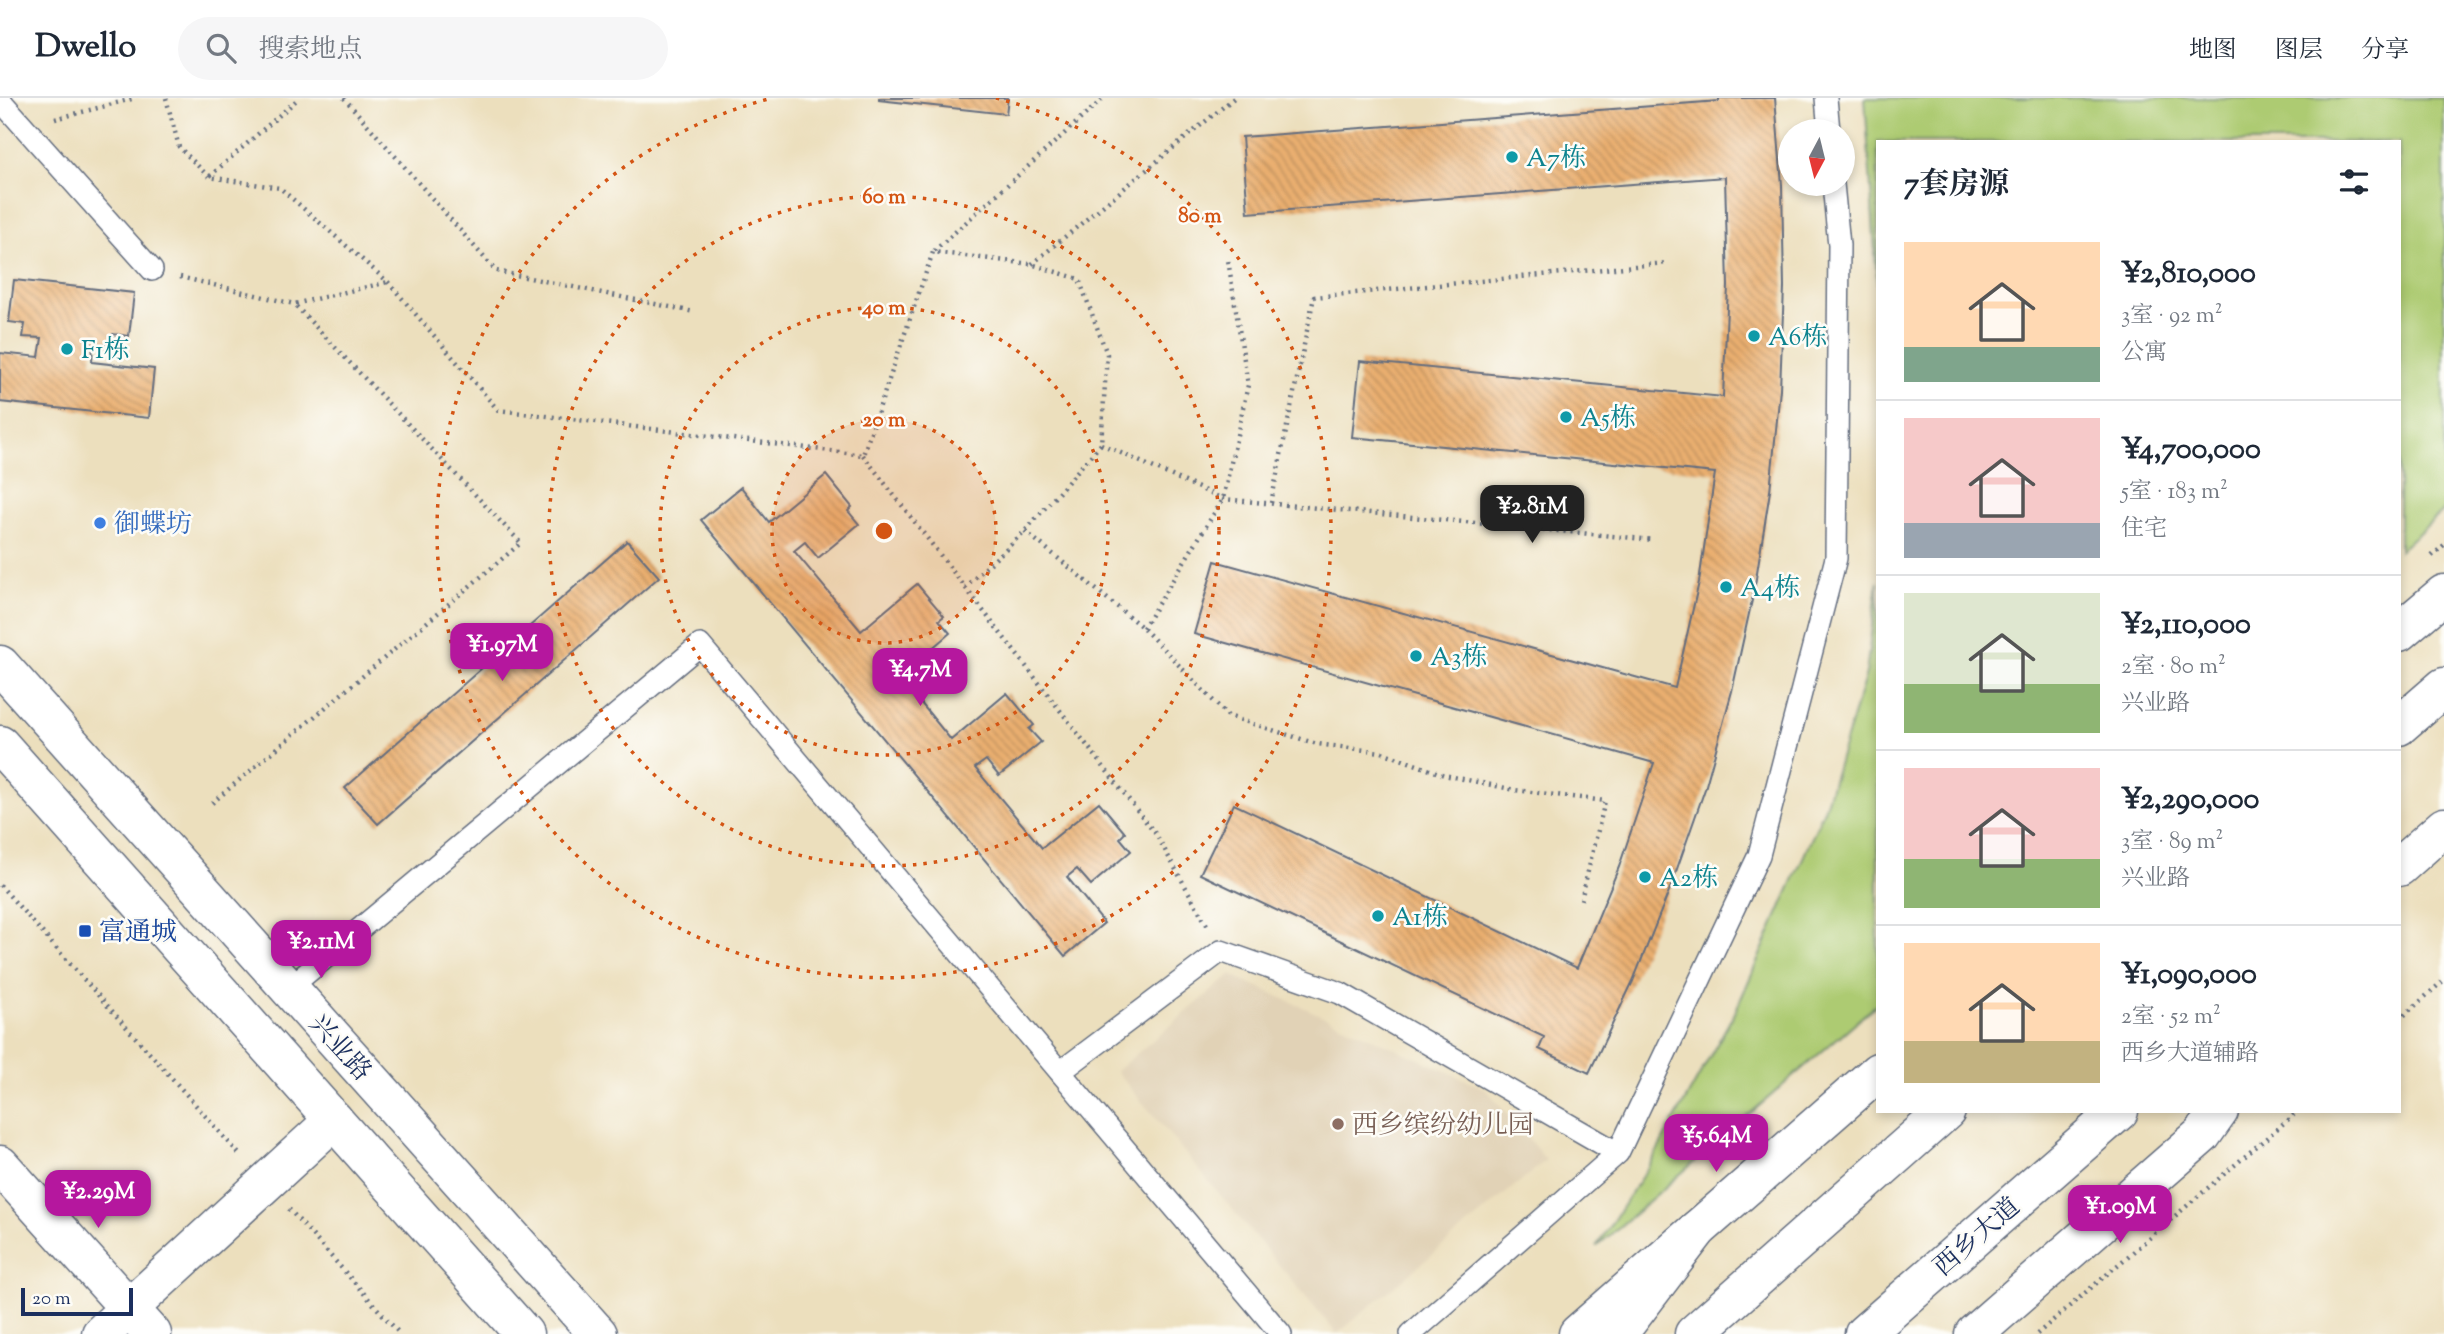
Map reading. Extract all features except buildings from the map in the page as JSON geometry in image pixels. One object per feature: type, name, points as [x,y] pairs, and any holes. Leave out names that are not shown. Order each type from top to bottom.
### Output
[{"type":"main road","points":[[2401,630],[2444,594]]},
{"type":"main road","name":"兴业路","points":[[0,665],[598,1334]]},
{"type":"main road","points":[[2401,724],[2444,687]]},
{"type":"main road","name":"兴业路","points":[[0,745],[524,1334]]},
{"type":"main road","points":[[2404,865],[2444,827]]},
{"type":"main road","points":[[1578,1334],[1876,1074]]},
{"type":"main road","points":[[1693,1334],[1943,1113]]},
{"type":"main road","name":"西乡大道","points":[[1864,1334],[2117,1113]]},
{"type":"main road","points":[[1973,1334],[2202,1135],[2218,1113]]},
{"type":"main road","points":[[101,1334],[140,1321],[266,1183],[334,1121]]},
{"type":"main road","points":[[0,1165],[140,1321]]},
{"type":"main road","points":[[1618,1334],[1698,1229]]},
{"type":"lane","points":[[1826,98],[1828,119]]},
{"type":"lane","points":[[0,100],[152,270]]},
{"type":"lane","points":[[1411,1334],[1618,1153],[1759,855],[1836,558],[1839,245],[1834,196]]},
{"type":"lane","points":[[289,988],[700,645],[1282,1334]]},
{"type":"lane","points":[[1060,1072],[1221,951],[1340,993],[1618,1153]]},
{"type":"path","points":[[24,127],[136,98]]},
{"type":"path","points":[[166,98],[179,147],[209,177],[280,188],[388,282],[498,410],[863,454],[1157,836],[1221,951]]},
{"type":"path","points":[[209,177],[299,98]]},
{"type":"path","points":[[344,98],[496,271],[694,312]]},
{"type":"path","points":[[863,454],[933,252],[1104,98]]},
{"type":"path","points":[[1031,264],[1234,98]]},
{"type":"path","points":[[933,252],[1031,264],[1079,279],[1107,354],[1101,444],[1025,531],[965,587]]},
{"type":"path","points":[[1143,628],[1223,499],[1248,385],[1228,260]]},
{"type":"path","points":[[1271,503],[1314,297],[1666,263]]},
{"type":"path","points":[[152,270],[294,304],[388,282]]},
{"type":"path","points":[[212,803],[521,543],[294,304]]},
{"type":"path","points":[[1101,444],[1223,499],[1654,540]]},
{"type":"path","points":[[1025,531],[1143,628],[1228,716],[1317,744],[1382,752],[1444,775],[1515,790],[1605,801],[1581,900]]},
{"type":"path","points":[[0,885],[400,1334]]},
{"type":"path","points":[[2401,1018],[2444,980]]},
{"type":"path","points":[[2037,1334],[2296,1113]]},
{"type":"shaded area","name":"西乡缤纷幼儿园","points":[[1231,975],[1486,1089],[1546,1160],[1337,1334],[1116,1071]]},
{"type":"green space","points":[[1865,98],[2444,98],[2444,511],[2401,548],[2401,140],[1876,140],[1876,266]]},
{"type":"green space","points":[[1876,597],[1876,1005],[1596,1247],[1650,1164],[1736,1010],[1824,810],[1866,674]]},
{"type":"place","name":"A7栋","points":[[1512,157]]},
{"type":"place","name":"A6栋","points":[[1754,336]]},
{"type":"place","name":"F1栋","points":[[67,349]]},
{"type":"place","name":"A5栋","points":[[1566,417]]},
{"type":"place","name":"御蝶坊","points":[[100,523]]},
{"type":"place","name":"A4栋","points":[[1726,587]]},
{"type":"place","name":"A3栋","points":[[1416,656]]},
{"type":"place","name":"A2栋","points":[[1645,877]]},
{"type":"place","name":"A1栋","points":[[1378,916]]},
{"type":"place","name":"富通城","points":[[85,931]]},
{"type":"place","name":"西乡缤纷幼儿园","points":[[1338,1124]]}]
